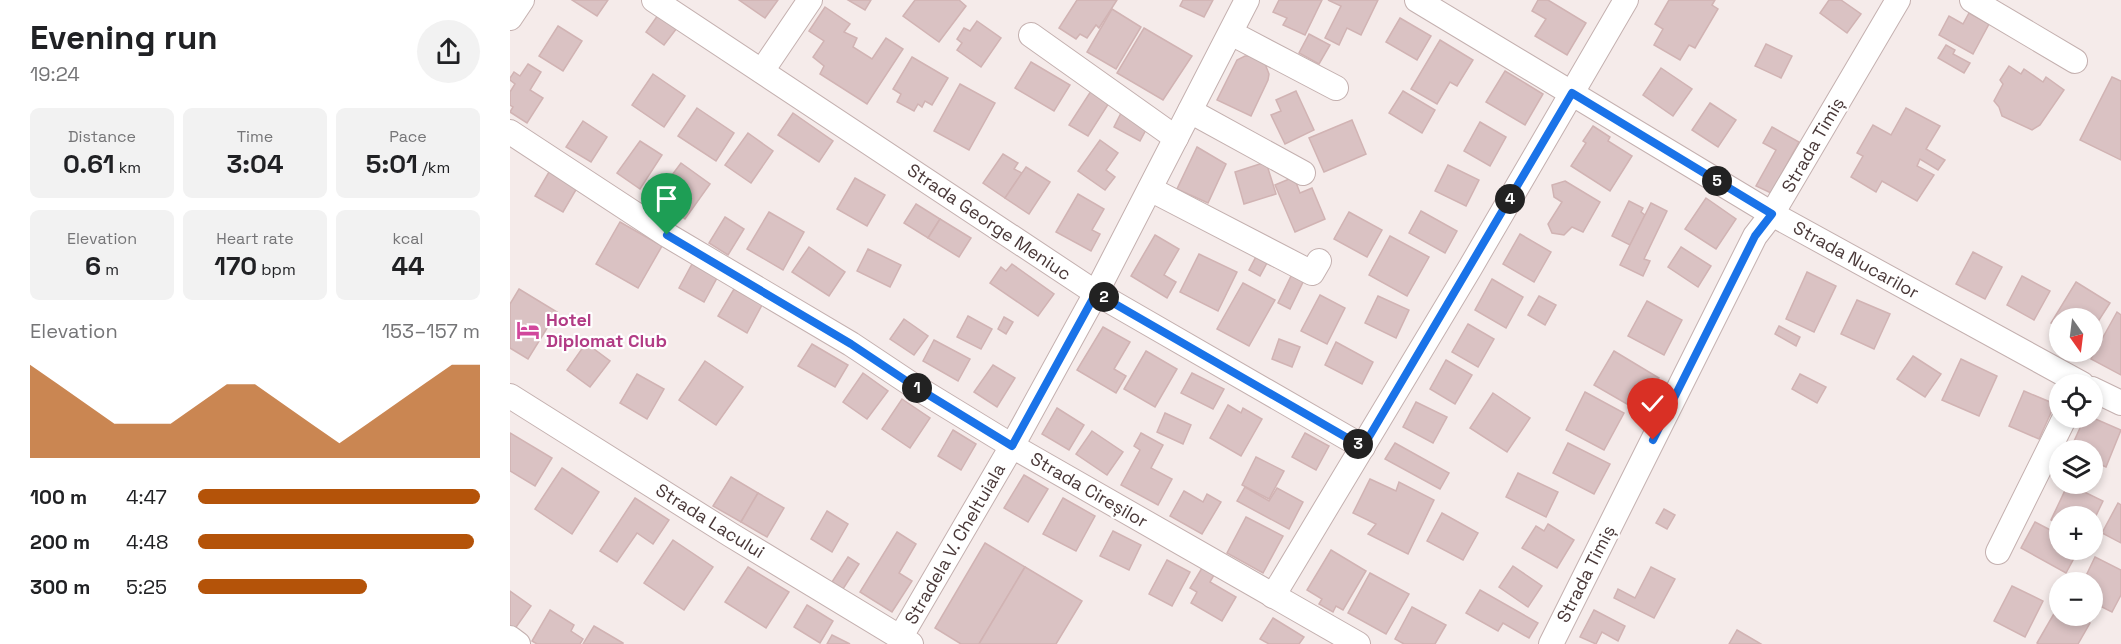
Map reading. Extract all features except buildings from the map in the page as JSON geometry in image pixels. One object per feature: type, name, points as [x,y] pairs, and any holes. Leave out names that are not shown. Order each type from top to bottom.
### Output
[{"type":"street","points":[[510,18],[522,0]]},
{"type":"street","name":"Strada George Meniuc","points":[[654,0],[1096,293],[1363,447]]},
{"type":"street","points":[[762,71],[810,0]]},
{"type":"street","name":"Stradela V. Cheltuiala","points":[[905,641],[1096,293],[1247,0]]},
{"type":"street","name":"Strada Nucarilor","points":[[1417,0],[1772,214],[2064,374]]},
{"type":"street","points":[[1273,596],[1626,0]]},
{"type":"street","name":"Strada Timiș","points":[[1551,644],[1755,236],[1772,214],[1898,0]]},
{"type":"street","points":[[1972,0],[2075,60]]},
{"type":"street","points":[[1231,33],[1336,88]]},
{"type":"street","points":[[1030,35],[1176,138]]},
{"type":"street","points":[[1190,111],[1303,173]]},
{"type":"street","name":"Strada Cireșilor","points":[[510,132],[667,235],[851,344],[1012,446],[1358,644]]},
{"type":"street","points":[[1150,189],[1312,273],[1319,261]]},
{"type":"street","points":[[2103,394],[2121,403]]},
{"type":"street","name":"Strada Lacului","points":[[510,396],[905,641]]},
{"type":"street","points":[[1998,552],[2060,428]]},
{"type":"street","points":[[510,638],[518,644]]},
{"type":"place","name":"Hotel Diplomat Club","points":[[528,330]]},
{"type":"route","points":[[667,235],[851,344],[1012,446],[1096,293],[1363,447],[1572,93],[1772,214],[1755,236],[1653,440]]}]
